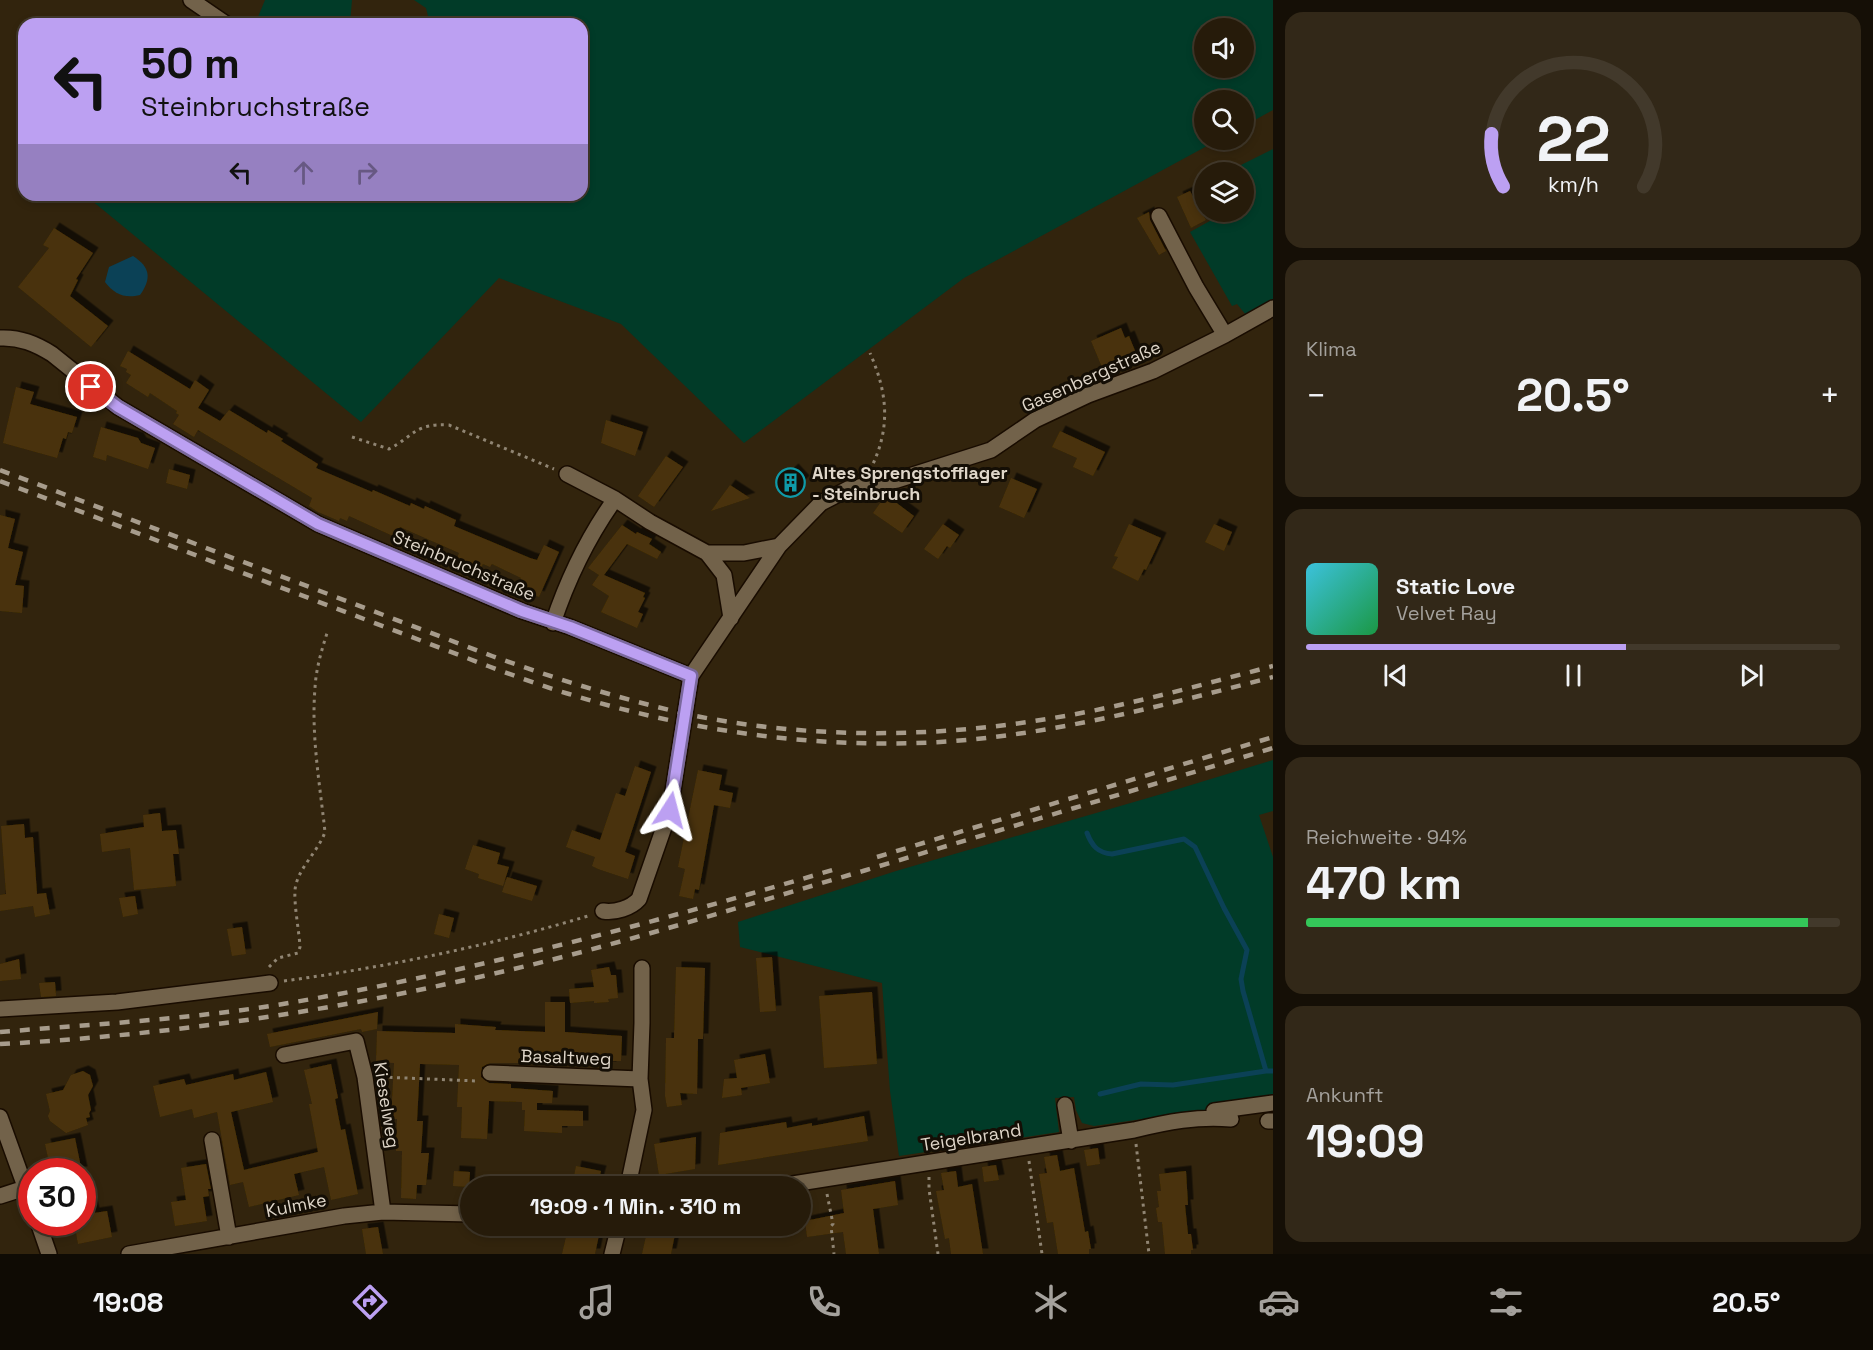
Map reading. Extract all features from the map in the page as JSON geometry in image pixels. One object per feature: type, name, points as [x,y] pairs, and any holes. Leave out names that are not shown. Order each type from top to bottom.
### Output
[{"type":"street","points":[[191,0],[217,18]]},
{"type":"street","points":[[1159,216],[1196,287],[1225,335]]},
{"type":"street","name":"Gasenbergstraße","points":[[691,676],[779,546],[821,503],[848,489],[897,480],[991,450],[1035,420],[1088,395],[1153,371],[1273,308]]},
{"type":"street","name":"Steinbruchstraße","points":[[0,338],[13,338],[41,347],[118,407],[318,524],[381,552],[691,676]]},
{"type":"street","points":[[567,474],[615,499],[650,522],[707,553],[724,575],[731,618]]},
{"type":"street","points":[[553,622],[561,598],[589,539],[615,499]]},
{"type":"street","points":[[707,553],[744,553],[779,546]]},
{"type":"street","points":[[603,911],[610,912],[634,905],[639,899],[657,851],[670,810],[691,676]]},
{"type":"street","points":[[630,1176],[644,1110],[640,1079],[642,968]]},
{"type":"street","points":[[0,1009],[117,1002],[266,983]]},
{"type":"street","name":"Kieselweg","points":[[284,1055],[356,1041],[365,1077],[383,1212]]},
{"type":"street","name":"Basaltweg","points":[[490,1074],[640,1079]]},
{"type":"street","points":[[1190,1118],[1202,1113],[1273,1103]]},
{"type":"street","points":[[1065,1105],[1071,1140]]},
{"type":"street","points":[[0,1117],[18,1168]]},
{"type":"street","points":[[1190,1118],[1231,1119]]},
{"type":"street","name":"Teigelbrand","points":[[811,1181],[1134,1130],[1190,1118]]},
{"type":"street","points":[[212,1140],[229,1237]]},
{"type":"street","points":[[0,1196],[18,1190]]},
{"type":"street","name":"Kulmke","points":[[129,1254],[211,1247],[229,1237],[344,1216],[383,1212],[460,1214]]},
{"type":"street","points":[[43,1236],[49,1254]]},
{"type":"street","points":[[612,1254],[616,1236]]},
{"type":"path","points":[[861,487],[874,461],[884,431],[886,403],[879,373],[870,352]]},
{"type":"path","points":[[352,437],[389,448],[421,428],[434,424],[449,425],[567,474]]},
{"type":"path","points":[[328,630],[319,659],[314,719],[325,832],[308,860],[295,890],[300,946],[298,953],[278,958],[269,966],[266,983],[409,960],[503,940],[603,911]]},
{"type":"path","points":[[365,1077],[483,1082],[490,1074]]},
{"type":"path","points":[[1134,1130],[1149,1254]]},
{"type":"path","points":[[1028,1147],[1042,1254]]},
{"type":"path","points":[[929,1163],[929,1189],[938,1254]]},
{"type":"path","points":[[824,1179],[833,1224],[831,1226],[834,1254]]},
{"type":"green space","points":[[265,0],[352,0],[350,18],[258,18]]},
{"type":"green space","points":[[414,0],[1273,0],[1273,110],[1254,120],[1254,90],[1194,90],[1194,150],[1200,150],[964,278],[744,443],[621,324],[499,278],[361,422],[92,201],[588,201],[588,18],[428,18],[426,8]]},
{"type":"green space","points":[[1273,149],[1273,301],[1246,315],[1237,304],[1232,306],[1190,232],[1208,222],[1254,222],[1254,162],[1247,162]]},
{"type":"green space","points":[[1273,760],[1273,811],[1259,815],[1273,857],[1273,1100],[1094,1126],[1082,1123],[1076,1110],[1074,1097],[1055,1098],[1059,1132],[899,1156],[890,1091],[882,983],[740,947],[738,922],[896,871]]},
{"type":"water","points":[[133,256],[143,264],[148,278],[140,295],[125,296],[112,290],[105,282],[109,267]]},
{"type":"building","points":[[1190,191],[1194,198],[1194,222],[1202,222],[1191,228],[1177,197]]},
{"type":"building","points":[[1149,212],[1150,220],[1166,251],[1159,255],[1137,218]]},
{"type":"building","points":[[54,228],[93,253],[76,279],[78,280],[70,296],[108,326],[91,347],[18,287],[49,248],[43,245]]},
{"type":"building","points":[[1121,328],[1125,338],[1129,336],[1138,358],[1104,372],[1091,341]]},
{"type":"building","points":[[128,351],[190,389],[195,380],[209,390],[198,408],[220,421],[229,410],[267,433],[268,430],[283,439],[281,441],[318,464],[316,468],[410,506],[411,503],[424,509],[425,506],[456,520],[454,526],[530,558],[537,560],[544,545],[559,552],[539,597],[517,587],[521,578],[492,564],[490,567],[483,564],[481,568],[457,558],[459,553],[400,527],[395,537],[349,516],[347,521],[340,518],[339,521],[318,512],[309,506],[312,498],[198,430],[194,437],[173,424],[179,415],[177,411],[150,393],[148,397],[126,383],[131,375],[126,372],[127,369],[120,366]]},
{"type":"building","points":[[16,387],[34,392],[30,404],[77,417],[72,433],[68,432],[66,439],[63,438],[57,458],[3,443]]},
{"type":"building","points":[[606,420],[643,432],[635,456],[601,443]]},
{"type":"building","points":[[101,427],[138,438],[141,443],[155,448],[148,469],[107,455],[106,461],[93,457]]},
{"type":"building","points":[[1060,431],[1105,452],[1093,476],[1073,467],[1077,458],[1052,447]]},
{"type":"building","points":[[666,456],[683,467],[654,507],[638,496]]},
{"type":"building","points":[[169,469],[190,475],[187,489],[166,483]]},
{"type":"building","name":"Altes Sprengstofflager - Steinbruch","points":[[793,469],[804,481],[789,496],[777,484]]},
{"type":"building","points":[[1011,478],[1037,489],[1024,518],[999,507]]},
{"type":"building","points":[[730,485],[750,498],[711,511]]},
{"type":"building","points":[[886,495],[914,516],[902,533],[873,513]]},
{"type":"building","points":[[0,515],[15,519],[8,548],[23,552],[15,585],[24,586],[22,613],[0,611]]},
{"type":"building","points":[[943,524],[959,535],[938,559],[924,549]]},
{"type":"building","points":[[1129,524],[1161,538],[1146,570],[1144,569],[1138,581],[1112,568],[1118,557],[1114,556]]},
{"type":"building","points":[[1214,524],[1232,532],[1224,551],[1205,542]]},
{"type":"building","points":[[622,525],[636,534],[637,532],[652,539],[649,544],[661,552],[657,559],[627,544],[604,575],[645,593],[638,612],[643,614],[637,628],[601,612],[609,596],[592,585],[599,575],[588,568]]},
{"type":"building","points":[[635,766],[651,772],[625,852],[635,856],[628,879],[592,866],[595,857],[566,847],[572,830],[600,840],[616,793],[625,796]]},
{"type":"building","points":[[698,770],[722,775],[719,790],[733,793],[730,808],[714,805],[699,890],[695,889],[693,899],[679,896],[685,869],[678,867]]},
{"type":"building","points":[[160,813],[162,831],[176,830],[179,854],[173,854],[176,886],[134,890],[130,848],[102,852],[100,834],[144,827],[143,815]]},
{"type":"building","points":[[24,824],[25,838],[33,837],[37,894],[46,893],[50,914],[35,917],[33,906],[0,911],[0,895],[6,894],[1,826]]},
{"type":"building","points":[[473,845],[500,853],[497,864],[509,867],[503,886],[478,878],[479,874],[465,869]]},
{"type":"building","points":[[507,877],[537,886],[532,901],[502,892]]},
{"type":"building","points":[[135,896],[138,914],[123,917],[119,898]]},
{"type":"building","points":[[439,914],[454,918],[449,938],[434,934]]},
{"type":"building","points":[[242,927],[246,954],[232,956],[227,929]]},
{"type":"building","points":[[772,957],[776,1011],[760,1012],[756,958]]},
{"type":"building","points":[[19,959],[21,979],[0,981],[0,964]]},
{"type":"building","points":[[609,967],[611,975],[616,975],[618,998],[608,999],[609,1002],[570,1003],[569,989],[594,987],[591,970]]},
{"type":"building","points":[[676,967],[705,968],[703,1039],[698,1039],[697,1094],[680,1093],[682,1105],[667,1107],[665,1096],[666,1038],[674,1038]]},
{"type":"building","points":[[55,982],[56,996],[41,997],[39,983]]},
{"type":"building","points":[[872,992],[877,1064],[824,1068],[819,996]]},
{"type":"building","points":[[545,1002],[565,1002],[565,1032],[622,1036],[621,1061],[611,1061],[611,1067],[533,1060],[533,1063],[490,1063],[482,1067],[481,1077],[489,1083],[511,1084],[511,1088],[553,1091],[552,1103],[537,1103],[537,1110],[583,1111],[583,1126],[562,1126],[562,1133],[524,1131],[525,1110],[522,1110],[522,1102],[489,1101],[487,1139],[461,1138],[462,1107],[457,1107],[459,1065],[420,1064],[417,1121],[423,1121],[421,1153],[429,1153],[426,1185],[417,1185],[416,1199],[401,1198],[402,1151],[396,1151],[397,1119],[391,1119],[394,1063],[376,1062],[377,1031],[455,1033],[455,1024],[496,1027],[495,1030],[545,1032]]},
{"type":"building","points":[[378,1012],[377,1029],[362,1032],[361,1029],[270,1047],[267,1034]]},
{"type":"building","points":[[765,1054],[770,1083],[741,1088],[742,1095],[722,1098],[724,1079],[737,1078],[734,1060]]},
{"type":"building","points":[[331,1064],[338,1098],[335,1099],[341,1130],[345,1129],[358,1194],[331,1200],[324,1167],[294,1174],[299,1195],[249,1207],[243,1182],[230,1185],[217,1112],[194,1118],[192,1109],[160,1117],[153,1086],[184,1079],[186,1085],[233,1074],[234,1080],[266,1072],[273,1102],[231,1112],[244,1170],[318,1152],[309,1104],[312,1104],[304,1070]]},
{"type":"building","points":[[83,1071],[90,1075],[93,1086],[88,1095],[91,1110],[90,1117],[86,1118],[88,1125],[66,1133],[50,1121],[46,1094],[63,1090],[71,1075]]},
{"type":"building","points":[[864,1116],[868,1141],[718,1165],[720,1133],[786,1122],[787,1128],[812,1123],[812,1126]]},
{"type":"building","points":[[696,1137],[695,1169],[659,1175],[654,1144]]},
{"type":"building","points":[[75,1138],[79,1158],[48,1158],[45,1144]]},
{"type":"building","points":[[1098,1148],[1100,1164],[1087,1166],[1084,1150]]},
{"type":"building","points":[[1057,1155],[1060,1171],[1074,1168],[1085,1232],[1088,1231],[1091,1249],[1089,1249],[1089,1254],[1058,1254],[1053,1222],[1047,1223],[1039,1174],[1047,1173],[1044,1157]]},
{"type":"building","points":[[206,1164],[211,1189],[208,1189],[209,1196],[203,1197],[207,1221],[175,1226],[171,1202],[186,1200],[181,1168]]},
{"type":"building","points":[[996,1165],[999,1180],[984,1182],[982,1167]]},
{"type":"building","points":[[576,1166],[601,1171],[600,1176],[574,1176]]},
{"type":"building","points":[[454,1171],[470,1172],[470,1176],[460,1176],[460,1186],[453,1186]]},
{"type":"building","points":[[956,1171],[958,1187],[972,1184],[983,1254],[951,1254],[949,1238],[945,1239],[936,1191],[944,1190],[941,1173]]},
{"type":"building","points":[[1186,1171],[1188,1205],[1185,1205],[1188,1234],[1191,1234],[1193,1250],[1191,1254],[1165,1254],[1162,1222],[1158,1222],[1156,1208],[1159,1207],[1157,1191],[1161,1191],[1159,1174]]},
{"type":"building","points":[[895,1181],[898,1205],[873,1209],[879,1254],[846,1254],[843,1232],[807,1237],[811,1236],[811,1220],[844,1213],[841,1190]]},
{"type":"building","points":[[107,1211],[112,1237],[78,1244],[77,1236],[96,1236],[96,1213]]},
{"type":"building","points":[[378,1227],[383,1254],[366,1254],[362,1229]]},
{"type":"building","points":[[599,1236],[595,1254],[562,1254],[566,1237]]},
{"type":"building","points":[[646,1236],[675,1236],[671,1254],[642,1254]]},
{"type":"waterway","points":[[1087,833],[1096,848],[1112,854],[1184,839],[1195,847],[1247,950],[1241,979],[1243,991],[1266,1071],[1273,1071]]},
{"type":"waterway","points":[[1100,1094],[1141,1084],[1173,1085],[1266,1071]]},
{"type":"railway","points":[[0,470],[517,665],[644,704],[740,724],[785,729],[874,733],[1009,725],[1163,695],[1273,666]]},
{"type":"railway","points":[[0,481],[539,684],[614,707],[706,727],[799,740],[846,743],[940,742],[1067,726],[1273,677]]},
{"type":"railway","points":[[877,857],[1273,737]]},
{"type":"railway","points":[[0,1044],[115,1036],[287,1014],[400,994],[508,971],[711,916],[1273,748]]},
{"type":"railway","points":[[0,1032],[217,1013],[359,990],[565,944],[836,869]]},
{"type":"place","name":"Altes Sprengstofflager - Steinbruch","points":[[791,482]]},
{"type":"route","points":[[91,387],[118,407],[318,524],[522,611],[570,627],[691,676],[670,810]]}]
